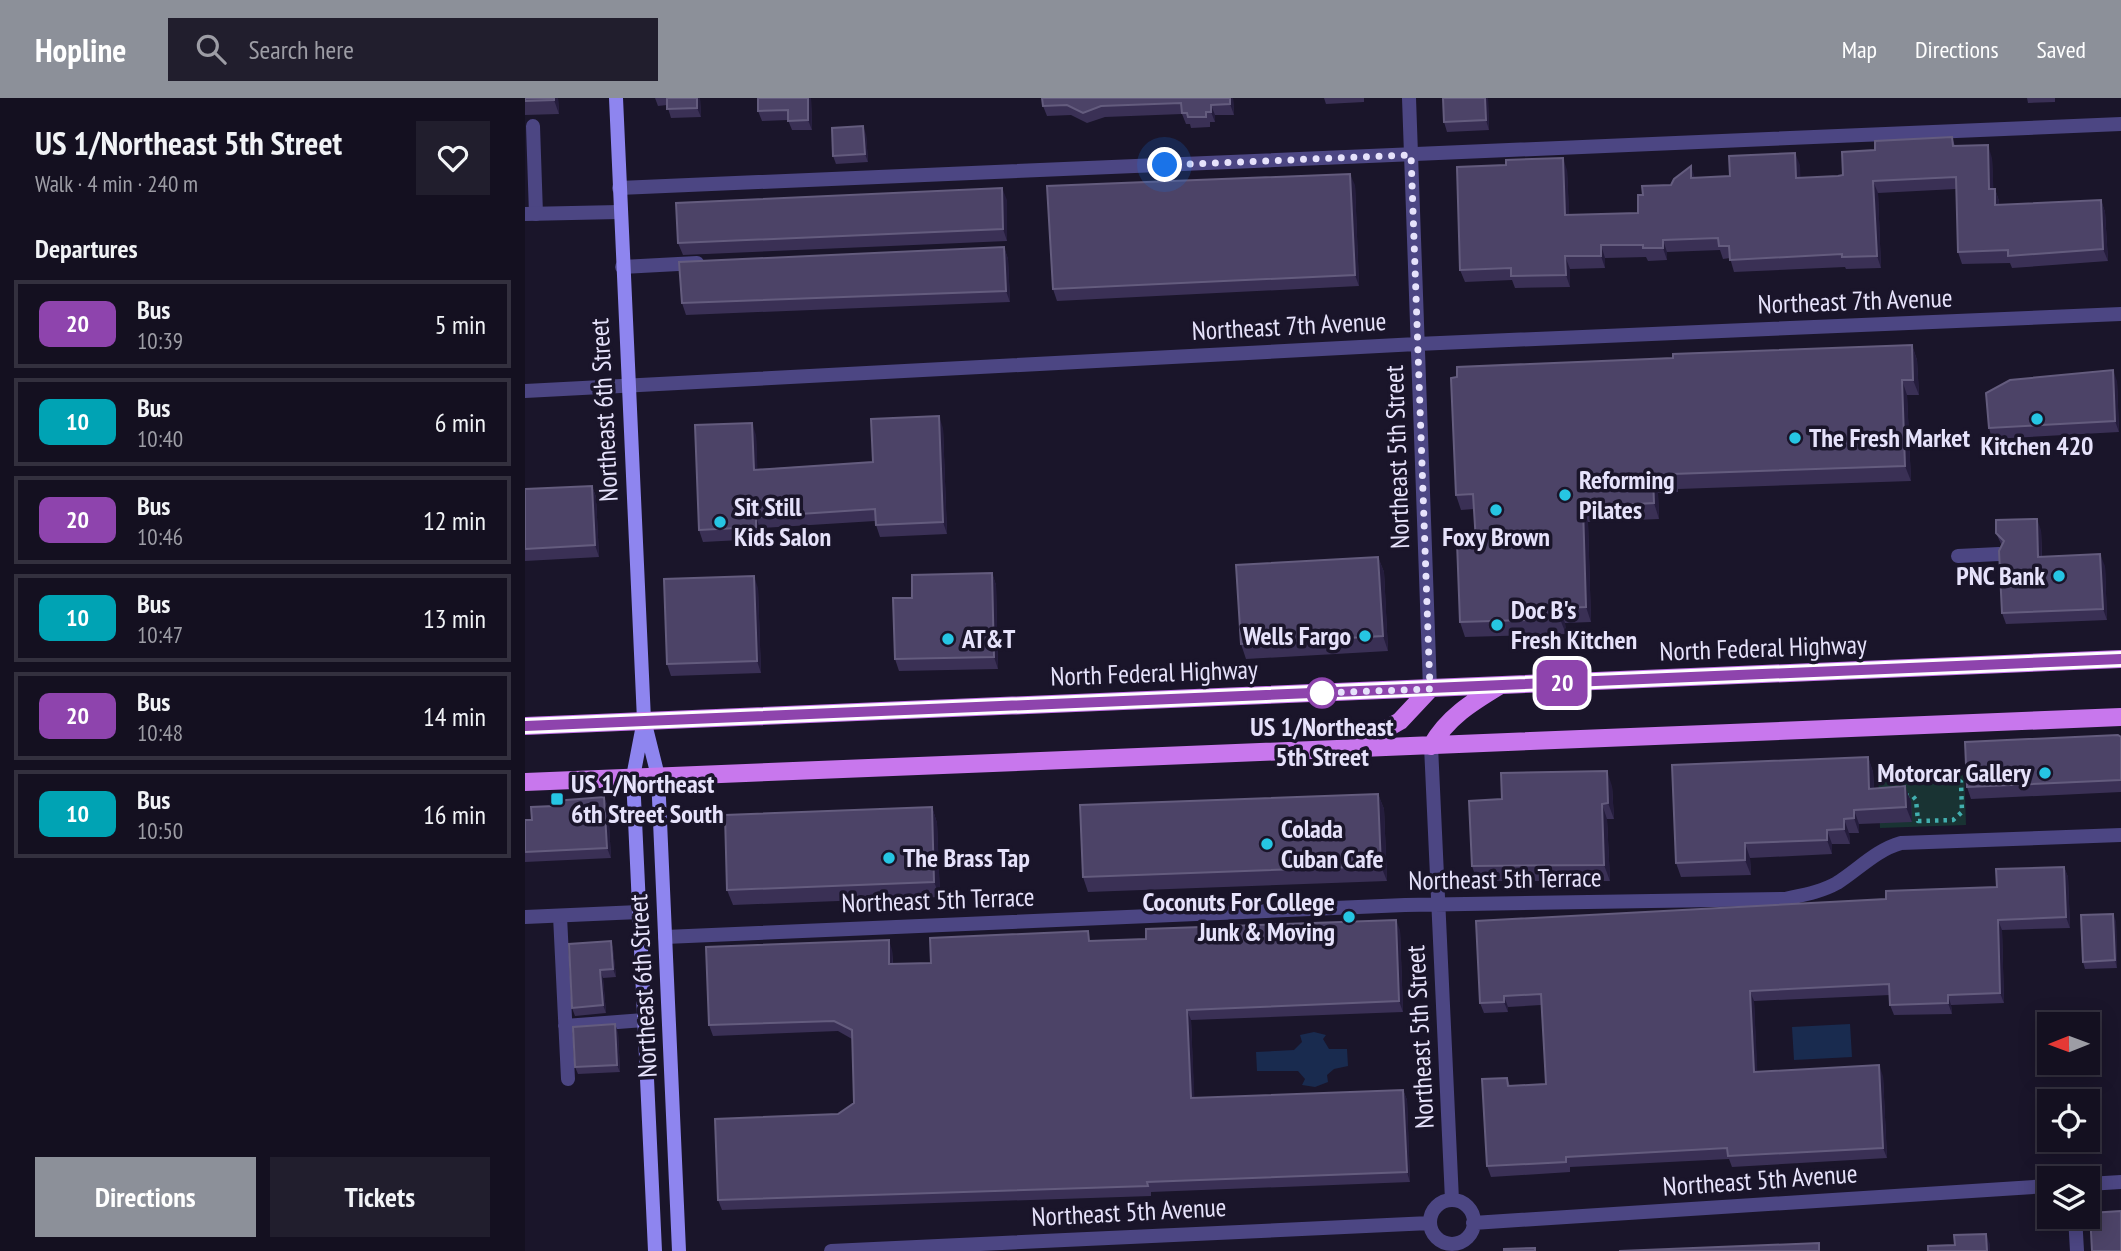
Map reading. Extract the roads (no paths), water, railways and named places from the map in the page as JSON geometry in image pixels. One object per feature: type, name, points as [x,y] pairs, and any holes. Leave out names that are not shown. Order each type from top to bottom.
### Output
[{"type":"main road","name":"North Federal Highway","points":[[525,726],[2121,659]]},
{"type":"main road","points":[[1431,747],[1443,727],[1458,712],[1499,686]]},
{"type":"main road","points":[[1350,749],[1400,721],[1430,689]]},
{"type":"main road","points":[[525,782],[2121,717]]},
{"type":"street","name":"Northeast 6th Street","points":[[616,98],[619,212],[644,720],[658,776],[679,1251]]},
{"type":"street","name":"Northeast 5th Street","points":[[1409,98],[1430,689]]},
{"type":"street","points":[[619,188],[2121,124]]},
{"type":"street","points":[[533,126],[531,214],[619,212]]},
{"type":"street","points":[[622,267],[706,263]]},
{"type":"street","name":"Northeast 7th Avenue","points":[[525,391],[627,383],[1417,344],[2121,314]]},
{"type":"street","points":[[1958,556],[1999,554]]},
{"type":"street","name":"Northeast 6th Street","points":[[644,720],[633,777],[655,1251]]},
{"type":"street","name":"Northeast 5th Street","points":[[1431,747],[1452,1200]]},
{"type":"street","name":"Northeast 5th Terrace","points":[[665,937],[1438,905],[1785,899],[1814,893],[1836,883],[1883,848],[1901,843],[2121,835]]},
{"type":"street","points":[[525,917],[639,912]]},
{"type":"street","points":[[560,916],[568,1079]]},
{"type":"street","points":[[565,1026],[644,1020]]},
{"type":"street","points":[[2100,1183],[2121,1182]]},
{"type":"street","name":"Northeast 5th Avenue","points":[[1473,1223],[2037,1187]]},
{"type":"street","points":[[1452,1200],[1467,1206],[1473,1223],[1465,1239],[1452,1247],[1437,1238],[1430,1223],[1435,1207],[1452,1200]]},
{"type":"street","name":"Northeast 5th Avenue","points":[[831,1251],[1430,1223]]},
{"type":"street","points":[[2076,1229],[2077,1251]]},
{"type":"water","points":[[1850,1024],[1852,1057],[1794,1060],[1792,1027]]},
{"type":"water","points":[[1314,1032],[1326,1035],[1323,1039],[1329,1049],[1347,1049],[1348,1066],[1334,1069],[1327,1075],[1328,1082],[1315,1087],[1302,1085],[1305,1079],[1298,1071],[1257,1071],[1256,1052],[1294,1050],[1302,1042],[1300,1035]]},
{"type":"place","name":"Kitchen 420","points":[[2037,419]]},
{"type":"place","name":"The Fresh Market","points":[[1795,438]]},
{"type":"place","name":"Reforming Pilates","points":[[1565,495]]},
{"type":"place","name":"Foxy Brown","points":[[1496,510]]},
{"type":"place","name":"Sit Still Kids Salon","points":[[720,522]]},
{"type":"place","name":"PNC Bank","points":[[2059,576]]},
{"type":"place","name":"Doc B's Fresh Kitchen","points":[[1497,625]]},
{"type":"place","name":"Wells Fargo","points":[[1365,636]]},
{"type":"place","name":"AT&T","points":[[948,639]]},
{"type":"place","name":"US 1/Northeast 5th Street","points":[[1322,693]]},
{"type":"place","name":"Motorcar Gallery","points":[[2045,773]]},
{"type":"place","name":"US 1/Northeast 6th Street South","points":[[557,799]]},
{"type":"place","name":"Colada Cuban Cafe","points":[[1267,844]]},
{"type":"place","name":"The Brass Tap","points":[[889,858]]},
{"type":"place","name":"Coconuts For College Junk & Moving","points":[[1349,917]]}]
